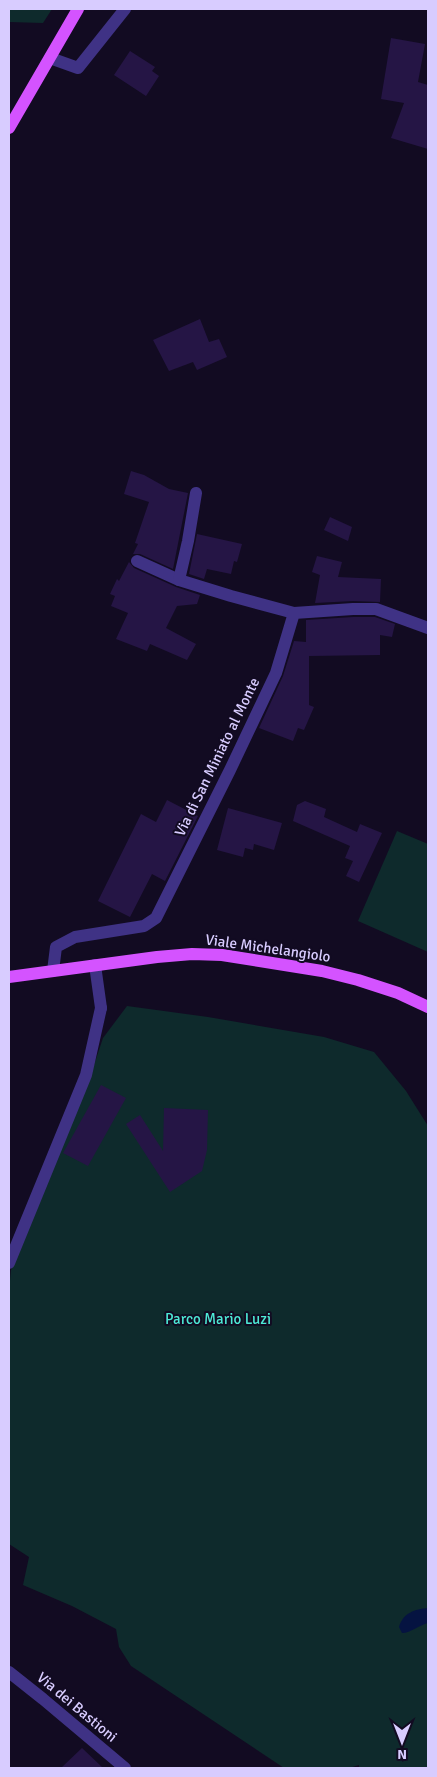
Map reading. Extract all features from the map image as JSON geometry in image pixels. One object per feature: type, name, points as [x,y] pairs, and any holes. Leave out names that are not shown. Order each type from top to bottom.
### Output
[{"type":"main road","points":[[9,128],[78,9]]},
{"type":"main road","name":"Viale Michelangiolo","points":[[9,977],[192,954],[222,955],[322,971],[358,980],[398,993],[428,1007]]},
{"type":"street","points":[[50,58],[78,68],[125,9]]},
{"type":"street","points":[[179,580],[196,493]]},
{"type":"street","points":[[137,561],[179,580],[294,613],[376,609],[428,628]]},
{"type":"street","name":"Via di San Miniato al Monte","points":[[53,971],[56,947],[74,938],[144,926],[156,918],[276,673],[294,613]]},
{"type":"street","points":[[9,1263],[86,1075],[101,1008],[95,965]]},
{"type":"street","name":"Via dei Bastioni","points":[[9,1672],[125,1768]]},
{"type":"green space","points":[[9,9],[52,9],[43,23],[9,22]]},
{"type":"green space","points":[[397,831],[428,844],[428,952],[358,921]]},
{"type":"green space","name":"Parco Mario Luzi","points":[[127,1006],[208,1017],[324,1037],[374,1052],[406,1091],[428,1126],[428,1768],[359,1768],[359,1765],[349,1768],[284,1768],[131,1666],[119,1647],[116,1629],[72,1606],[23,1585],[29,1557],[9,1544],[9,1291],[11,1270],[91,1074],[103,1038]]},
{"type":"shaded area","points":[[428,1608],[428,1623],[409,1632],[402,1633],[399,1627],[403,1618],[419,1609]]},
{"type":"building","points":[[391,38],[425,44],[418,82],[428,85],[428,149],[391,138],[404,103],[381,99]]},
{"type":"building","points":[[130,51],[155,67],[152,71],[159,76],[146,96],[114,75]]},
{"type":"building","points":[[200,319],[209,342],[219,339],[227,357],[197,370],[193,362],[169,371],[153,340]]},
{"type":"building","points":[[131,471],[144,475],[169,489],[188,493],[173,569],[140,554],[133,554],[138,544],[135,543],[149,502],[124,494]]},
{"type":"building","points":[[330,517],[352,527],[348,541],[324,530]]},
{"type":"building","points":[[197,534],[242,544],[237,562],[234,561],[231,574],[207,569],[204,579],[189,574]]},
{"type":"building","points":[[317,556],[342,562],[338,577],[381,579],[380,602],[315,603],[320,575],[312,572]]},
{"type":"building","points":[[129,562],[134,568],[176,587],[200,595],[197,604],[177,606],[166,628],[196,644],[187,660],[150,644],[147,651],[116,639],[128,613],[111,606],[115,596],[110,594],[117,579],[119,581]]},
{"type":"building","points":[[375,617],[395,624],[392,637],[380,635],[380,655],[309,656],[309,705],[314,707],[304,730],[298,728],[293,741],[259,728],[283,676],[294,641],[306,642],[306,620]]},
{"type":"building","points":[[167,800],[198,816],[165,881],[152,874],[130,917],[98,901],[141,814],[156,822]]},
{"type":"building","points":[[305,801],[326,809],[324,817],[357,832],[360,824],[382,833],[359,882],[346,876],[353,861],[345,858],[350,846],[293,821],[297,805]]},
{"type":"building","points":[[228,808],[282,823],[274,850],[254,844],[253,850],[245,848],[243,857],[217,850]]},
{"type":"building","points":[[101,1085],[126,1098],[88,1166],[63,1153]]},
{"type":"building","points":[[164,1108],[208,1110],[207,1150],[202,1171],[170,1192],[126,1124],[140,1115],[163,1151]]},
{"type":"building","points":[[82,1748],[103,1768],[61,1768]]}]
